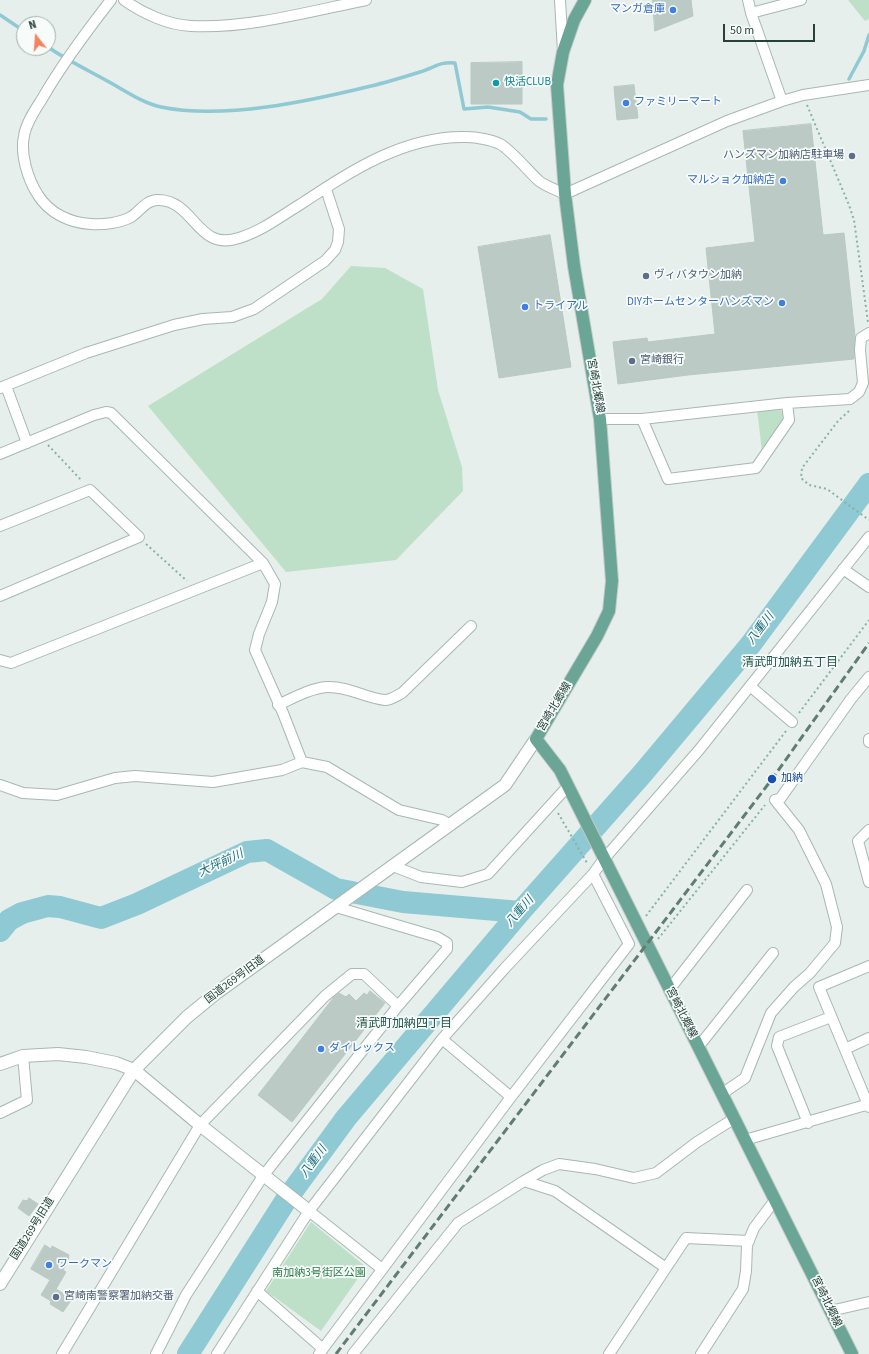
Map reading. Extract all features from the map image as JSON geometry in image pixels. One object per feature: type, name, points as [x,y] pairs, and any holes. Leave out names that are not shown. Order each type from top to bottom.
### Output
[{"type":"main road","name":"宮崎北郷線","points":[[584,0],[574,20],[563,52],[557,86],[565,194],[574,266],[600,419],[612,581],[609,611],[597,636],[536,739],[560,770],[669,990],[723,1093],[852,1354]]},
{"type":"street","points":[[111,0],[57,73],[28,124],[23,136],[24,160],[35,191],[43,202],[61,216],[75,222],[92,225],[113,223],[125,219],[152,201],[164,201],[180,208],[203,232],[217,241],[238,239],[265,227],[362,166],[387,154],[432,139],[469,137],[500,144],[541,183],[565,194],[727,121],[782,101],[803,95],[869,85]]},
{"type":"street","points":[[124,0],[148,14],[190,26],[224,25],[269,19],[366,0]]},
{"type":"street","points":[[560,0],[563,52]]},
{"type":"street","points":[[748,0],[751,13],[782,101]]},
{"type":"street","points":[[751,13],[801,0]]},
{"type":"street","points":[[27,443],[3,387],[86,353],[174,325],[203,319],[232,317],[254,309],[325,261],[335,250],[338,242],[339,229],[326,189]]},
{"type":"street","points":[[600,419],[642,419],[850,399],[859,392],[863,383],[860,350],[861,338],[869,333]]},
{"type":"street","points":[[642,419],[668,479],[756,468],[789,420],[787,404]]},
{"type":"street","points":[[0,454],[94,415],[106,412],[111,413],[263,563],[275,584],[272,602],[259,634],[255,650],[302,762]]},
{"type":"street","points":[[0,526],[90,490],[139,537],[0,596]]},
{"type":"street","points":[[217,1354],[307,1209],[442,1039],[505,968],[593,874],[602,856],[699,750],[869,536]]},
{"type":"street","points":[[0,660],[11,663],[263,563]]},
{"type":"street","points":[[843,569],[869,587]]},
{"type":"street","points":[[278,705],[317,689],[328,687],[355,691],[385,700],[394,698],[402,693],[471,626]]},
{"type":"street","points":[[723,1093],[745,1078],[771,1013],[794,986],[810,973],[835,942],[837,927],[826,884],[800,830],[776,800],[780,799],[851,698],[869,677]]},
{"type":"street","points":[[750,686],[792,722]]},
{"type":"street","name":"国道269号旧道","points":[[0,1284],[134,1070],[187,1017],[215,994],[505,786],[536,739]]},
{"type":"street","points":[[0,785],[23,793],[57,795],[115,778],[135,776],[213,782],[282,770],[302,762],[327,767],[399,810],[442,820],[450,825]]},
{"type":"street","points":[[393,866],[421,877],[462,882],[488,874],[552,804],[570,790]]},
{"type":"street","points":[[869,830],[858,840],[869,882]]},
{"type":"street","points":[[257,1291],[321,1351],[511,1097],[629,944],[593,874]]},
{"type":"street","points":[[669,990],[747,890]]},
{"type":"street","points":[[156,1354],[186,1295],[267,1178],[398,1006],[447,949],[447,943],[437,937],[341,904]]},
{"type":"street","points":[[699,1046],[773,953]]},
{"type":"street","points":[[745,1140],[869,1105],[819,987],[869,966]]},
{"type":"street","points":[[62,1354],[200,1125],[325,996],[352,974],[364,974],[398,1006]]},
{"type":"street","points":[[808,1123],[777,1046],[779,1037],[831,1017]]},
{"type":"street","points":[[845,1049],[869,1038]]},
{"type":"street","points":[[442,1039],[511,1097]]},
{"type":"street","points":[[1,1062],[23,1056],[58,1054],[86,1057],[116,1063],[134,1070],[200,1125],[382,1268]]},
{"type":"street","points":[[0,1113],[27,1100],[23,1056]]},
{"type":"street","points":[[353,1354],[458,1223],[476,1210],[543,1170],[559,1164],[595,1169],[634,1178],[656,1173],[696,1142],[735,1118]]},
{"type":"street","points":[[524,1181],[555,1191],[666,1268]]},
{"type":"street","points":[[701,1354],[743,1289],[749,1240],[754,1228],[775,1200]]},
{"type":"street","points":[[609,1354],[686,1238],[749,1240]]},
{"type":"street","points":[[830,1311],[869,1302]]},
{"type":"path","points":[[803,95],[854,220],[869,326]]},
{"type":"path","points":[[854,408],[838,421],[802,468],[801,478],[809,486],[827,489],[869,520]]},
{"type":"path","points":[[41,437],[90,490]]},
{"type":"path","points":[[139,537],[196,590]]},
{"type":"path","points":[[638,926],[869,620]]},
{"type":"path","points":[[650,949],[769,799],[776,800]]},
{"type":"path","points":[[552,804],[593,874]]},
{"type":"green space","points":[[848,0],[869,0],[869,19],[865,21]]},
{"type":"green space","points":[[351,266],[385,268],[423,289],[438,390],[462,467],[463,491],[396,560],[286,572],[148,406],[322,299]]},
{"type":"green space","points":[[778,408],[784,413],[781,425],[762,451],[757,410]]},
{"type":"green space","name":"南加納3号街区公園","points":[[311,1222],[366,1267],[321,1331],[266,1291]]},
{"type":"building","name":"マンガ倉庫","points":[[653,0],[691,0],[693,16],[655,31]]},
{"type":"building","name":"快活CLUB","points":[[522,62],[522,104],[471,104],[471,63]]},
{"type":"building","name":"ファミリーマート","points":[[634,85],[638,118],[617,120],[614,87]]},
{"type":"building","points":[[811,124],[823,235],[844,233],[855,336],[854,359],[688,375],[618,384],[613,342],[647,338],[648,342],[715,334],[706,248],[755,242],[743,131]]},
{"type":"building","name":"トライアル","points":[[550,235],[571,367],[499,378],[478,247]]},
{"type":"building","name":"ダイレックス","points":[[370,991],[385,1003],[292,1122],[258,1095],[334,997],[339,993],[346,997],[349,994],[356,1001],[364,993],[367,995]]},
{"type":"building","points":[[29,1198],[38,1204],[29,1216],[18,1208],[23,1200],[27,1201]]},
{"type":"building","name":"ワークマン","points":[[45,1245],[51,1249],[52,1246],[69,1255],[68,1261],[63,1270],[66,1272],[56,1289],[72,1299],[63,1312],[50,1304],[51,1301],[41,1295],[50,1280],[31,1269]]},
{"type":"waterway","points":[[0,15],[16,26]]},
{"type":"waterway","points":[[849,79],[864,51],[869,35]]},
{"type":"waterway","points":[[56,52],[148,103],[161,107],[211,111],[239,110],[294,103],[390,81],[445,63],[455,63],[464,109],[488,107],[520,112],[531,119],[546,119]]},
{"type":"waterway","name":"大坪前川","points":[[188,1354],[286,1200],[346,1118],[520,912],[643,773],[751,644],[869,484]]},
{"type":"waterway","name":"大坪前川","points":[[0,931],[9,920],[22,913],[48,906],[60,907],[101,918],[137,904],[247,852],[267,850],[336,889],[403,902],[520,912]]},
{"type":"railway","points":[[336,1354],[772,779],[869,643]]},
{"type":"place","name":"マンガ倉庫","points":[[673,10]]},
{"type":"place","name":"快活CLUB","points":[[496,83]]},
{"type":"place","name":"ファミリーマート","points":[[626,103]]},
{"type":"place","name":"ハンズマン加納店駐車場","points":[[852,156]]},
{"type":"place","name":"マルショク加納店","points":[[783,181]]},
{"type":"place","name":"ヴィバタウン加納","points":[[646,276]]},
{"type":"place","name":"DIYホームセンターハンズマン","points":[[782,303]]},
{"type":"place","name":"トライアル","points":[[525,307]]},
{"type":"place","name":"宮崎銀行","points":[[632,361]]},
{"type":"place","name":"加納","points":[[772,779]]},
{"type":"place","name":"ダイレックス","points":[[321,1049]]},
{"type":"place","name":"ワークマン","points":[[49,1265]]},
{"type":"place","name":"宮崎南警察署加納交番","points":[[56,1297]]},
{"type":"district","name":"清武町加納五丁目","points":[[790,663]]},
{"type":"district","name":"清武町加納四丁目","points":[[404,1024]]},
{"type":"water label","name":"八重川","points":[[761,629]]},
{"type":"water label","name":"八重川","points":[[520,912]]},
{"type":"water label","name":"八重川","points":[[314,1162]]}]
